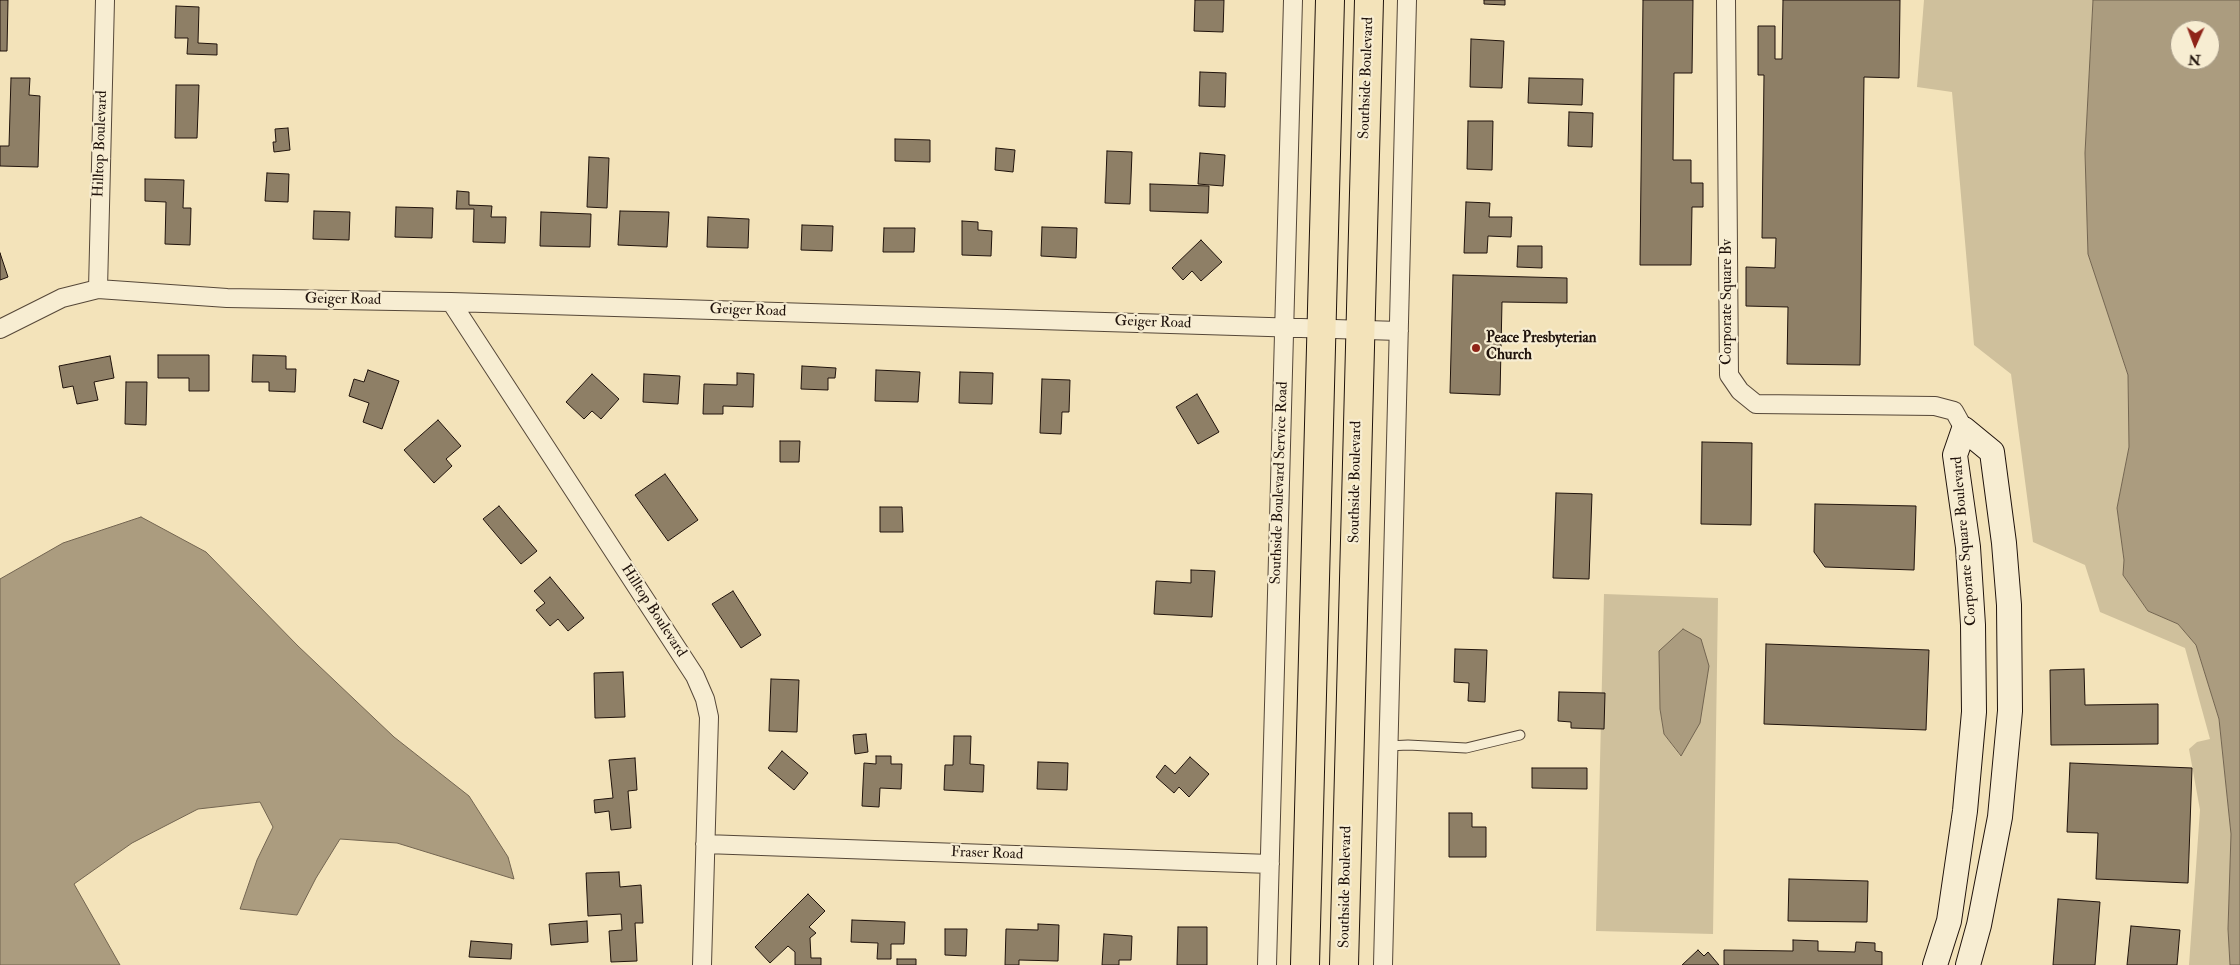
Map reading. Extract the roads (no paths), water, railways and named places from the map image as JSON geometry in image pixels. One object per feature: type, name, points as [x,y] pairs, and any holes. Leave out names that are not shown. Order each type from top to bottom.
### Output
[{"type":"highway","points":[[1305,965],[1330,0]]},
{"type":"highway","name":"Southside Boulevard","points":[[1344,965],[1369,0]]},
{"type":"street","name":"Hilltop Boulevard","points":[[98,288],[105,0]]},
{"type":"street","name":"Southside Boulevard Service Road","points":[[1267,965],[1292,0]]},
{"type":"street","points":[[1382,965],[1407,0]]},
{"type":"street","name":"Corporate Square Bv","points":[[1726,0],[1729,375],[1740,391],[1756,404],[1934,406],[1954,411],[1964,429]]},
{"type":"street","name":"Geiger Road","points":[[0,329],[62,298],[98,288],[227,298],[450,302],[1398,331]]},
{"type":"street","name":"Hilltop Boulevard","points":[[450,302],[695,676],[705,699],[709,717],[702,965]]},
{"type":"street","name":"Corporate Square Boulevard","points":[[1935,965],[1949,921],[1965,811],[1974,712],[1973,625],[1968,547],[1955,455],[1964,429],[1992,452],[2004,543],[2009,605],[2010,711],[2000,817],[1979,925],[1968,965]]},
{"type":"street","points":[[1965,811],[2000,817]]},
{"type":"street","name":"Fraser Road","points":[[705,844],[1270,864]]},
{"type":"lane","points":[[1388,746],[1408,745],[1466,748],[1520,735]]},
{"type":"place","name":"Peace Presbyterian Church","points":[[1476,348]]}]
